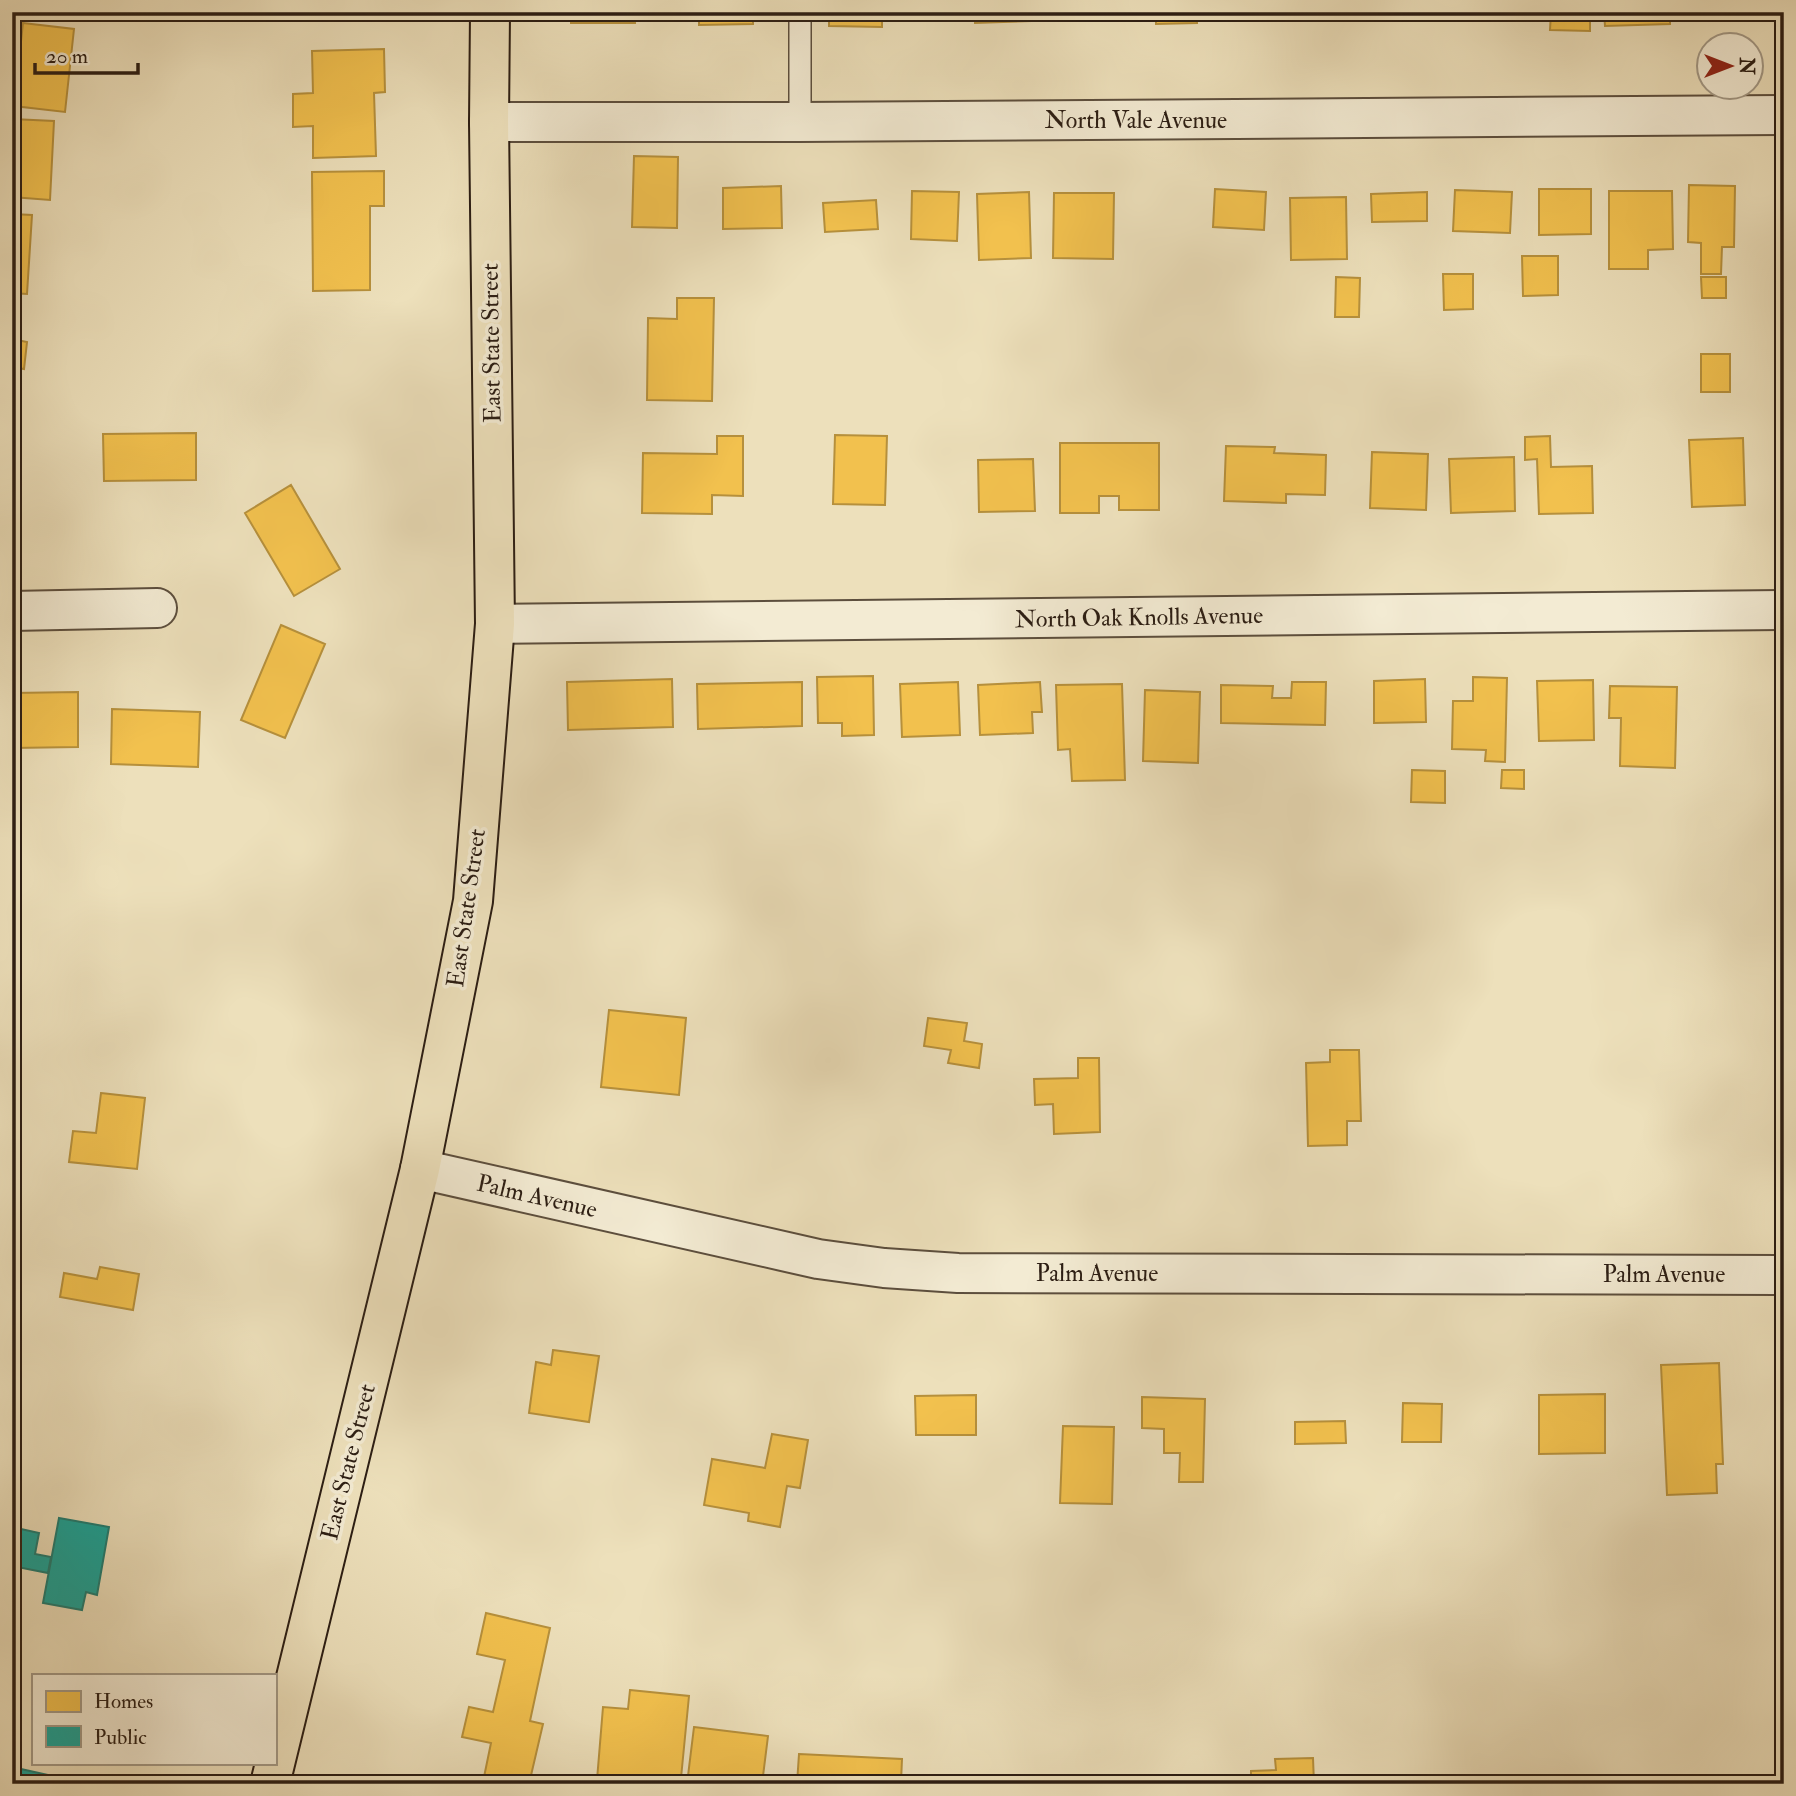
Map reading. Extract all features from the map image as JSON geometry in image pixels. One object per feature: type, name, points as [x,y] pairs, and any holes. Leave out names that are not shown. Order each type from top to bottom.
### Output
[{"type":"main road","name":"East State Street","points":[[276,1759],[420,1169],[473,901],[495,624],[490,12]]},
{"type":"main road","name":"East State Street","points":[[270,1784],[275,1764]]},
{"type":"street","name":"North Vale Avenue","points":[[489,122],[1784,115]]},
{"type":"street","points":[[12,611],[157,608]]},
{"type":"street","name":"North Oak Knolls Avenue","points":[[495,624],[1784,610]]},
{"type":"street","name":"Palm Avenue","points":[[420,1169],[818,1259],[884,1268],[958,1273],[1784,1275]]},
{"type":"lane","points":[[800,12],[800,122]]},
{"type":"building: Homes","points":[[312,12],[371,12],[371,15],[312,16]]},
{"type":"building: Homes","points":[[571,12],[634,12],[635,23],[571,23]]},
{"type":"building: Homes","points":[[699,12],[753,12],[753,24],[699,25]]},
{"type":"building: Homes","points":[[829,12],[882,12],[882,27],[829,26]]},
{"type":"building: Homes","points":[[975,12],[1031,12],[1031,21],[975,23]]},
{"type":"building: Homes","points":[[1054,12],[1116,12],[1116,18],[1054,20]]},
{"type":"building: Homes","points":[[1156,12],[1197,12],[1197,23],[1156,24]]},
{"type":"building: Homes","points":[[1216,12],[1275,12],[1275,19],[1217,20]]},
{"type":"building: Homes","points":[[1551,12],[1590,12],[1590,31],[1550,30]]},
{"type":"building: Homes","points":[[1604,12],[1670,12],[1670,24],[1605,26]]},
{"type":"building: Homes","points":[[1701,12],[1739,12],[1739,17],[1701,18]]},
{"type":"building: Homes","points":[[23,23],[74,29],[65,112],[14,106]]},
{"type":"building: Homes","points":[[384,49],[385,92],[374,93],[376,156],[313,158],[313,126],[293,127],[293,94],[313,93],[312,51]]},
{"type":"building: Homes","points":[[12,119],[54,121],[50,200],[12,197]]},
{"type":"building: Homes","points":[[634,156],[678,157],[677,228],[632,227]]},
{"type":"building: Homes","points":[[384,171],[384,206],[370,206],[370,290],[313,291],[312,172]]},
{"type":"building: Homes","points":[[1689,185],[1735,186],[1734,247],[1722,247],[1721,274],[1701,274],[1701,243],[1688,242]]},
{"type":"building: Homes","points":[[781,186],[782,228],[723,229],[723,188]]},
{"type":"building: Homes","points":[[1215,189],[1266,192],[1264,230],[1213,227]]},
{"type":"building: Homes","points":[[1539,189],[1591,189],[1591,234],[1539,235]]},
{"type":"building: Homes","points":[[1455,190],[1512,192],[1510,233],[1453,231]]},
{"type":"building: Homes","points":[[912,191],[959,192],[957,241],[911,239]]},
{"type":"building: Homes","points":[[1609,191],[1672,191],[1673,249],[1648,250],[1648,269],[1609,269]]},
{"type":"building: Homes","points":[[1029,192],[1031,258],[979,260],[977,194]]},
{"type":"building: Homes","points":[[1427,192],[1427,221],[1372,222],[1371,194]]},
{"type":"building: Homes","points":[[1054,193],[1114,193],[1113,259],[1053,258]]},
{"type":"building: Homes","points":[[1346,197],[1347,259],[1291,260],[1290,198]]},
{"type":"building: Homes","points":[[876,200],[878,229],[825,232],[823,203]]},
{"type":"building: Homes","points":[[12,214],[32,215],[27,294],[12,293]]},
{"type":"building: Homes","points":[[1522,256],[1558,256],[1558,295],[1523,296]]},
{"type":"building: Homes","points":[[1443,274],[1473,274],[1473,309],[1444,310]]},
{"type":"building: Homes","points":[[1336,277],[1360,278],[1359,317],[1335,317]]},
{"type":"building: Homes","points":[[1701,277],[1726,277],[1726,298],[1702,298]]},
{"type":"building: Homes","points":[[677,298],[714,298],[712,401],[647,400],[648,318],[677,319]]},
{"type":"building: Homes","points":[[12,312],[20,313],[17,340],[27,342],[24,369],[12,367]]},
{"type":"building: Homes","points":[[1701,354],[1730,354],[1730,392],[1701,392]]},
{"type":"building: Homes","points":[[196,433],[196,480],[104,481],[103,434]]},
{"type":"building: Homes","points":[[835,435],[887,436],[885,505],[833,504]]},
{"type":"building: Homes","points":[[717,436],[743,436],[743,496],[712,495],[712,514],[642,513],[643,453],[717,454]]},
{"type":"building: Homes","points":[[1550,436],[1551,467],[1592,466],[1593,513],[1539,514],[1537,459],[1525,460],[1525,437]]},
{"type":"building: Homes","points":[[1743,438],[1745,505],[1692,507],[1689,440]]},
{"type":"building: Homes","points":[[1060,443],[1159,443],[1159,510],[1119,510],[1119,496],[1099,496],[1099,513],[1060,513]]},
{"type":"building: Homes","points":[[1226,446],[1275,447],[1274,453],[1326,455],[1325,495],[1286,494],[1286,503],[1224,501]]},
{"type":"building: Homes","points":[[1372,452],[1428,454],[1426,510],[1370,508]]},
{"type":"building: Homes","points":[[1514,457],[1515,511],[1451,513],[1449,459]]},
{"type":"building: Homes","points":[[1033,459],[1035,511],[979,512],[978,460]]},
{"type":"building: Homes","points":[[291,485],[340,569],[294,596],[245,513]]},
{"type":"building: Homes","points":[[281,625],[325,644],[285,738],[241,720]]},
{"type":"building: Homes","points":[[873,676],[874,735],[842,736],[842,723],[818,723],[817,677]]},
{"type":"building: Homes","points":[[1473,677],[1507,678],[1505,762],[1485,761],[1486,750],[1452,749],[1453,701],[1473,701]]},
{"type":"building: Homes","points":[[672,679],[673,727],[568,730],[567,682]]},
{"type":"building: Homes","points":[[1425,679],[1426,722],[1374,723],[1374,681]]},
{"type":"building: Homes","points":[[1593,680],[1594,740],[1539,741],[1537,681]]},
{"type":"building: Homes","points":[[802,682],[802,726],[698,729],[697,684]]},
{"type":"building: Homes","points":[[958,682],[960,735],[902,737],[900,684]]},
{"type":"building: Homes","points":[[1040,682],[1042,712],[1032,712],[1033,733],[980,735],[978,685]]},
{"type":"building: Homes","points":[[1292,682],[1326,682],[1325,725],[1221,723],[1221,685],[1273,686],[1272,698],[1291,698]]},
{"type":"building: Homes","points":[[1122,684],[1125,780],[1072,781],[1070,749],[1058,750],[1056,685]]},
{"type":"building: Homes","points":[[1610,686],[1677,687],[1675,768],[1620,766],[1621,718],[1609,718]]},
{"type":"building: Homes","points":[[1145,690],[1200,692],[1198,763],[1143,761]]},
{"type":"building: Homes","points":[[78,692],[78,747],[12,748],[12,693]]},
{"type":"building: Homes","points":[[112,709],[200,712],[198,767],[111,764]]},
{"type":"building: Homes","points":[[1412,770],[1445,771],[1445,803],[1411,802]]},
{"type":"building: Homes","points":[[1502,770],[1524,770],[1524,789],[1501,788]]},
{"type":"building: Homes","points":[[609,1010],[686,1018],[679,1095],[601,1087]]},
{"type":"building: Homes","points":[[928,1018],[967,1023],[964,1041],[982,1044],[979,1068],[948,1063],[951,1050],[924,1046]]},
{"type":"building: Homes","points":[[1330,1050],[1359,1050],[1361,1121],[1347,1121],[1347,1145],[1308,1146],[1306,1063],[1330,1062]]},
{"type":"building: Homes","points":[[1078,1058],[1099,1058],[1100,1132],[1054,1134],[1053,1104],[1035,1105],[1034,1079],[1078,1078]]},
{"type":"building: Homes","points":[[101,1093],[145,1098],[137,1169],[69,1162],[73,1131],[96,1133]]},
{"type":"building: Homes","points":[[100,1267],[139,1274],[133,1310],[60,1297],[64,1273],[97,1279]]},
{"type":"building: Homes","points":[[553,1350],[599,1356],[589,1422],[529,1413],[536,1362],[551,1365]]},
{"type":"building: Homes","points":[[1719,1363],[1723,1464],[1716,1464],[1717,1493],[1667,1495],[1661,1365]]},
{"type":"building: Homes","points":[[1605,1394],[1605,1453],[1539,1454],[1539,1395]]},
{"type":"building: Homes","points":[[976,1395],[976,1435],[916,1435],[915,1396]]},
{"type":"building: Homes","points":[[1142,1397],[1205,1399],[1203,1482],[1179,1482],[1180,1453],[1164,1453],[1164,1429],[1142,1428]]},
{"type":"building: Homes","points":[[1403,1403],[1442,1404],[1441,1442],[1402,1442]]},
{"type":"building: Homes","points":[[1345,1421],[1346,1443],[1295,1444],[1295,1422]]},
{"type":"building: Homes","points":[[1063,1426],[1114,1427],[1112,1504],[1060,1503]]},
{"type":"building: Homes","points":[[772,1434],[808,1440],[800,1488],[787,1486],[780,1527],[748,1521],[749,1513],[704,1505],[712,1459],[765,1468]]},
{"type":"building: Homes","points":[[486,1613],[550,1628],[530,1721],[543,1724],[529,1784],[512,1784],[484,1777],[491,1743],[462,1737],[469,1707],[493,1712],[505,1660],[477,1654]]},
{"type":"building: Homes","points":[[630,1690],[689,1696],[681,1778],[645,1775],[644,1784],[597,1780],[603,1707],[628,1709]]},
{"type":"building: Homes","points":[[694,1727],[768,1736],[762,1784],[687,1784]]},
{"type":"building: Homes","points":[[799,1754],[902,1759],[901,1782],[797,1784]]},
{"type":"building: Homes","points":[[1313,1758],[1314,1784],[1251,1784],[1251,1771],[1276,1770],[1275,1759]]},
{"type":"building: Homes","points":[[1161,1776],[1215,1777],[1215,1784],[1161,1784]]},
{"type":"building: Homes","points":[[1419,1776],[1461,1778],[1461,1784],[1418,1784]]},
{"type":"building: Public","points":[[59,1518],[109,1527],[97,1595],[86,1592],[82,1610],[43,1603]]},
{"type":"building: Public","points":[[12,1527],[39,1533],[35,1554],[51,1557],[48,1573],[12,1566]]},
{"type":"building: Public","points":[[12,1767],[66,1779],[65,1784],[12,1784]]}]
